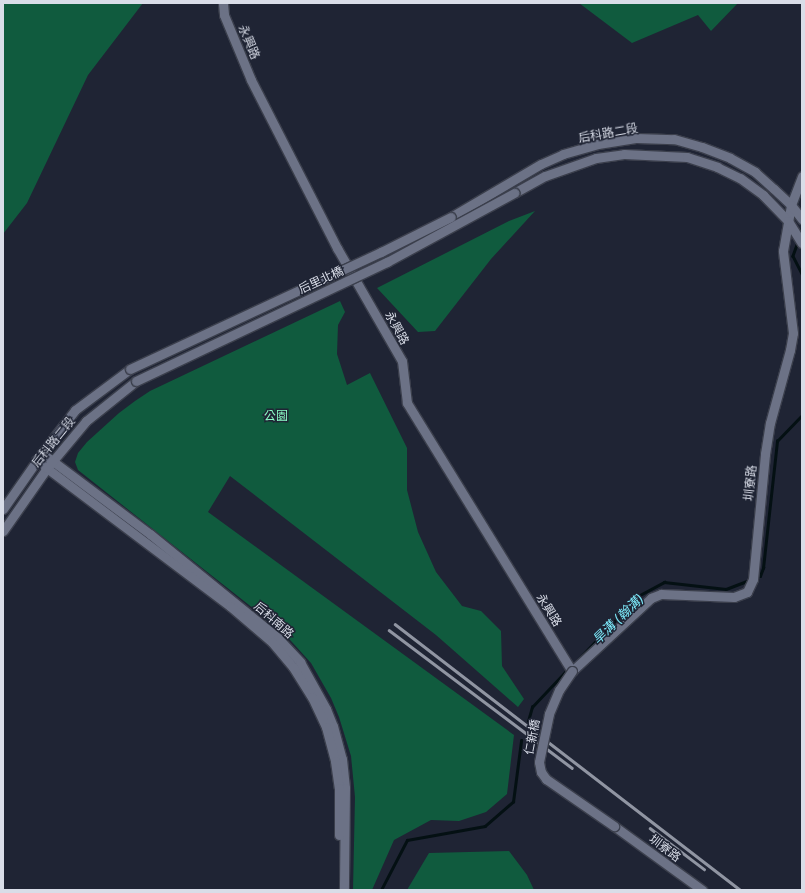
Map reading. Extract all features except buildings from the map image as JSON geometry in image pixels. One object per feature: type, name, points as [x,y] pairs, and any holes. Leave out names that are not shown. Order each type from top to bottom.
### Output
[{"type":"street","name":"永興路","points":[[223,3],[224,15],[251,80],[337,248],[402,361],[407,403],[572,671]]},
{"type":"street","name":"后科路二段","points":[[451,217],[541,164],[563,154],[598,144],[636,138],[674,139],[702,147],[730,158],[755,172],[791,205],[802,219]]},
{"type":"street","name":"后科路二段","points":[[514,193],[546,176],[596,158],[624,154],[686,157],[717,167],[740,178],[763,195],[788,221],[802,243]]},
{"type":"street","name":"圳寮路","points":[[572,671],[651,598],[661,594],[734,597],[747,592],[754,579],[765,454],[770,423],[790,350],[792,333],[783,251],[791,205],[802,176]]},
{"type":"street","name":"后里北橋","points":[[136,381],[387,262],[514,193]]},
{"type":"street","name":"后里北橋","points":[[130,369],[381,252],[451,217]]},
{"type":"street","name":"后科路二段","points":[[3,509],[39,456],[76,410],[130,369]]},
{"type":"street","name":"后科路二段","points":[[3,531],[50,464],[86,421],[136,381]]},
{"type":"street","name":"后科南路","points":[[39,456],[278,638],[300,662],[310,678],[333,726],[342,759],[345,788],[344,890]]},
{"type":"street","name":"后科南路","points":[[148,538],[272,642],[293,667],[312,697],[326,727],[338,781],[338,890]]},
{"type":"street","name":"仁新橋","points":[[572,671],[559,690],[549,714],[539,762],[541,772],[546,779],[614,826]]},
{"type":"street","name":"圳寮路","points":[[614,826],[702,890]]},
{"type":"green space","points":[[3,3],[143,3],[88,75],[27,203],[3,234]]},
{"type":"green space","points":[[579,3],[738,3],[711,31],[698,15],[632,43]]},
{"type":"green space","points":[[535,211],[491,259],[435,331],[418,332],[377,288],[509,221]]},
{"type":"green space","name":"公園","points":[[340,301],[345,312],[338,325],[337,354],[347,385],[370,373],[407,448],[407,490],[418,532],[436,572],[462,606],[481,611],[501,631],[502,666],[524,699],[518,707],[436,635],[230,476],[208,512],[514,735],[507,794],[486,812],[459,821],[431,820],[394,840],[372,890],[353,890],[355,797],[351,756],[339,717],[331,698],[311,663],[282,631],[78,470],[75,462],[78,453],[87,442],[119,413],[150,391]]},
{"type":"green space","points":[[509,851],[527,875],[534,890],[407,890],[429,853]]},
{"type":"waterway","name":"旱溝 (翰溝)","points":[[800,235],[802,228]]},
{"type":"waterway","name":"旱溝 (翰溝)","points":[[798,242],[793,256],[802,274]]},
{"type":"waterway","name":"旱溝 (翰溝)","points":[[756,577],[760,576],[763,568],[777,441],[802,415]]},
{"type":"waterway","name":"旱溝 (翰溝)","points":[[574,664],[638,596],[664,582],[726,589],[750,580]]},
{"type":"waterway","name":"旱溝 (翰溝)","points":[[528,721],[532,707],[567,670]]},
{"type":"waterway","name":"旱溝 (翰溝)","points":[[381,890],[407,840],[485,826],[513,802],[521,741]]},
{"type":"railway","points":[[395,624],[740,890]]},
{"type":"railway","points":[[389,630],[572,768]]},
{"type":"railway","points":[[650,828],[704,869]]}]
